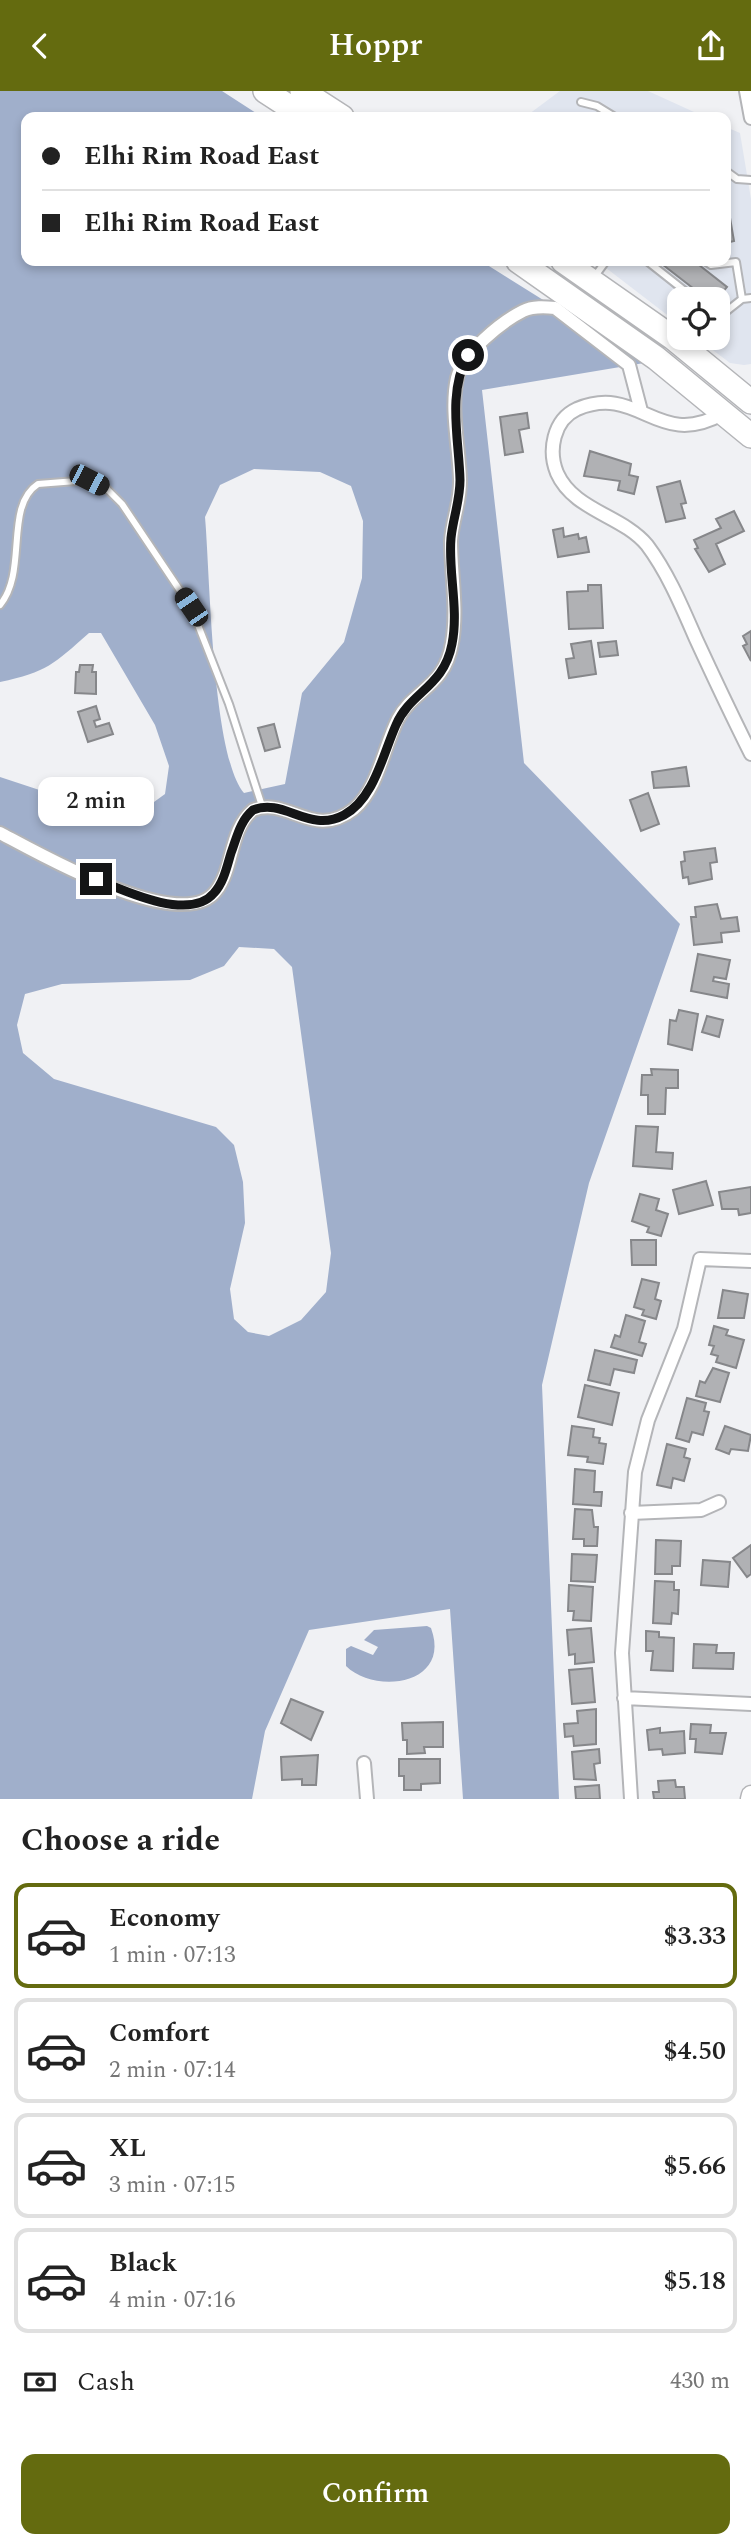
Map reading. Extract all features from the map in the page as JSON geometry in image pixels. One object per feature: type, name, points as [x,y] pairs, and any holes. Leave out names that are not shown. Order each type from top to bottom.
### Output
[{"type":"highway","points":[[265,91],[297,112]]},
{"type":"highway","points":[[302,91],[334,112]]},
{"type":"highway","points":[[525,266],[656,358],[751,436]]},
{"type":"highway","points":[[571,266],[667,328]]},
{"type":"highway","points":[[694,350],[750,399]]},
{"type":"street","points":[[746,91],[751,118]]},
{"type":"street","points":[[0,833],[131,894],[186,905],[200,903],[215,893],[246,816],[262,806],[282,809],[313,821],[341,817],[356,807],[369,789],[399,717],[437,680],[447,660],[453,626],[451,538],[460,495],[456,396],[462,365],[474,349],[524,311],[555,308],[629,365],[641,411]]},
{"type":"street","points":[[750,399],[703,425],[687,427],[673,426],[641,411],[604,404],[569,414],[557,429],[553,444],[556,471],[574,496],[629,529],[648,547],[675,592],[751,754]]},
{"type":"street","points":[[631,1799],[624,1698],[624,1611],[641,1444],[684,1329],[700,1259],[751,1261]]},
{"type":"street","points":[[632,1513],[701,1510],[719,1502]]},
{"type":"street","points":[[624,1698],[751,1704]]},
{"type":"street","points":[[364,1763],[367,1799]]},
{"type":"lane","points":[[581,102],[607,112]]},
{"type":"lane","points":[[731,175],[737,179],[751,180]]},
{"type":"lane","points":[[731,263],[736,262],[742,299]]},
{"type":"lane","points":[[592,279],[602,266]]},
{"type":"lane","points":[[653,266],[680,287]]},
{"type":"lane","points":[[730,308],[742,299],[751,298]]},
{"type":"lane","points":[[0,605],[12,584],[22,500],[31,488],[38,484],[89,480],[107,489],[122,504],[191,607],[229,703],[262,806]]},
{"type":"shaded area","points":[[0,91],[222,91],[254,112],[21,112],[21,266],[489,266],[644,363],[482,390],[524,763],[680,924],[589,1183],[542,1385],[559,1799],[463,1799],[450,1609],[309,1630],[265,1731],[252,1799],[0,1799],[0,777],[97,809],[143,810],[165,794],[169,766],[155,725],[101,633],[89,633],[58,659],[29,674],[0,682]],"holes":[[[254,469],[320,472],[351,486],[363,521],[362,578],[344,642],[302,693],[285,784],[244,793],[233,773],[219,704],[205,517],[220,485]],[[239,947],[274,949],[292,967],[331,1253],[326,1292],[301,1320],[269,1336],[248,1332],[234,1319],[230,1289],[245,1223],[243,1182],[234,1145],[216,1127],[54,1079],[23,1053],[17,1025],[25,994],[62,984],[190,980],[224,966]]]},
{"type":"shaded area","points":[[560,91],[648,91],[694,112],[532,112]]},
{"type":"shaded area","points":[[731,129],[740,133],[751,199],[751,364],[730,363],[713,350],[730,350],[730,287],[667,287],[667,315],[604,266],[731,266]]},
{"type":"shaded area","points":[[427,1626],[431,1628],[435,1647],[431,1662],[421,1673],[391,1682],[359,1675],[346,1666],[346,1649],[351,1646],[373,1655],[378,1647],[364,1640],[374,1630]]},
{"type":"building","points":[[664,266],[700,266],[727,287],[692,287]]},
{"type":"building","points":[[527,413],[529,428],[519,430],[523,452],[505,455],[500,417]]},
{"type":"building","points":[[590,451],[631,464],[629,475],[638,477],[634,494],[618,490],[620,481],[584,476]]},
{"type":"building","points":[[680,481],[686,503],[681,504],[685,518],[666,522],[657,487]]},
{"type":"building","points":[[734,511],[744,531],[716,544],[725,564],[709,572],[695,549],[698,548],[694,540],[721,528],[716,519]]},
{"type":"building","points":[[563,528],[564,537],[578,534],[579,539],[586,537],[589,552],[558,557],[553,530]]},
{"type":"building","points":[[588,585],[601,585],[603,628],[569,629],[567,592],[588,591]]},
{"type":"building","points":[[751,631],[751,661],[743,646],[747,644],[743,636]]},
{"type":"building","points":[[591,641],[596,674],[569,678],[566,659],[574,658],[571,644]]},
{"type":"building","points":[[616,641],[618,655],[600,657],[598,643]]},
{"type":"building","points":[[80,665],[93,665],[92,672],[96,672],[96,694],[75,693],[76,672],[79,672]]},
{"type":"building","points":[[96,706],[100,719],[94,721],[96,727],[109,723],[113,734],[88,742],[78,712]]},
{"type":"building","points":[[274,724],[280,747],[265,751],[258,728]]},
{"type":"building","points":[[686,767],[689,786],[654,788],[652,772]]},
{"type":"building","points":[[648,793],[659,824],[641,831],[630,800]]},
{"type":"building","points":[[715,848],[717,862],[710,863],[712,879],[689,884],[688,877],[683,878],[681,862],[685,861],[684,852]]},
{"type":"building","points":[[717,904],[721,919],[737,917],[739,931],[721,933],[722,942],[694,945],[691,917],[696,917],[695,907]]},
{"type":"building","points":[[698,954],[730,960],[726,979],[714,977],[713,981],[729,984],[727,998],[691,991]]},
{"type":"building","points":[[679,1010],[698,1014],[692,1050],[668,1044],[670,1020],[676,1021]]},
{"type":"building","points":[[707,1016],[723,1020],[719,1037],[702,1032]]},
{"type":"building","points":[[651,1069],[678,1070],[678,1088],[666,1088],[665,1114],[648,1114],[648,1095],[641,1095],[642,1075],[652,1075]]},
{"type":"building","points":[[636,1126],[658,1127],[656,1152],[673,1153],[672,1169],[633,1166]]},
{"type":"building","points":[[706,1181],[713,1205],[679,1214],[673,1190]]},
{"type":"building","points":[[751,1187],[751,1213],[739,1215],[738,1209],[722,1209],[719,1192]]},
{"type":"building","points":[[640,1194],[659,1199],[656,1210],[668,1214],[661,1236],[647,1232],[649,1227],[632,1221]]},
{"type":"building","points":[[631,1240],[656,1240],[656,1265],[632,1265]]},
{"type":"building","points":[[642,1279],[659,1283],[655,1299],[661,1301],[656,1319],[642,1315],[644,1310],[634,1307]]},
{"type":"building","points":[[723,1290],[748,1294],[744,1318],[718,1318]]},
{"type":"building","points":[[626,1315],[645,1321],[639,1342],[646,1344],[642,1356],[611,1347],[615,1335],[620,1337]]},
{"type":"building","points":[[714,1326],[728,1330],[726,1335],[744,1340],[736,1368],[716,1362],[718,1356],[711,1354],[714,1346],[709,1345]]},
{"type":"building","points":[[595,1350],[637,1360],[634,1373],[614,1369],[610,1385],[588,1380]]},
{"type":"building","points":[[713,1368],[729,1373],[720,1402],[696,1396],[700,1381],[705,1383]]},
{"type":"building","points":[[585,1385],[619,1393],[612,1425],[578,1417]]},
{"type":"building","points":[[687,1398],[706,1403],[704,1411],[709,1412],[703,1435],[692,1432],[689,1442],[676,1438]]},
{"type":"building","points":[[572,1426],[594,1429],[593,1437],[600,1438],[599,1443],[606,1444],[603,1464],[587,1462],[588,1457],[568,1455]]},
{"type":"building","points":[[725,1426],[751,1435],[748,1451],[731,1449],[729,1454],[716,1449]]},
{"type":"building","points":[[667,1444],[686,1449],[684,1457],[690,1459],[684,1481],[673,1478],[671,1488],[657,1485]]},
{"type":"building","points":[[575,1469],[595,1471],[594,1492],[602,1492],[601,1506],[573,1504]]},
{"type":"building","points":[[575,1509],[592,1510],[594,1527],[598,1527],[597,1546],[584,1546],[584,1539],[573,1539]]},
{"type":"building","points":[[656,1540],[681,1541],[680,1566],[672,1566],[672,1574],[655,1574]]},
{"type":"building","points":[[751,1545],[751,1574],[747,1577],[733,1558]]},
{"type":"building","points":[[572,1554],[597,1555],[595,1582],[571,1581]]},
{"type":"building","points":[[703,1560],[730,1562],[728,1587],[701,1585]]},
{"type":"building","points":[[655,1581],[674,1582],[674,1590],[679,1590],[678,1614],[672,1613],[671,1624],[653,1623]]},
{"type":"building","points":[[569,1585],[593,1587],[591,1621],[573,1620],[574,1611],[568,1611]]},
{"type":"building","points":[[591,1628],[594,1662],[575,1664],[575,1654],[569,1655],[567,1630]]},
{"type":"building","points":[[646,1631],[659,1632],[659,1637],[674,1638],[673,1671],[651,1670],[653,1651],[646,1651]]},
{"type":"building","points":[[694,1644],[717,1645],[716,1653],[734,1653],[733,1669],[693,1668]]},
{"type":"building","points":[[592,1668],[595,1702],[572,1704],[569,1670]]},
{"type":"building","points":[[291,1699],[323,1712],[311,1740],[281,1723]]},
{"type":"building","points":[[596,1709],[596,1744],[574,1746],[573,1736],[565,1737],[564,1724],[578,1723],[577,1711]]},
{"type":"building","points":[[443,1722],[443,1747],[424,1747],[425,1753],[407,1754],[407,1740],[403,1740],[402,1723]]},
{"type":"building","points":[[691,1724],[711,1725],[710,1733],[726,1733],[722,1754],[695,1752],[696,1739],[690,1739]]},
{"type":"building","points":[[660,1728],[660,1733],[684,1731],[685,1753],[663,1755],[662,1749],[649,1750],[647,1730]]},
{"type":"building","points":[[599,1749],[600,1763],[594,1764],[596,1780],[574,1779],[572,1752]]},
{"type":"building","points":[[318,1755],[316,1785],[302,1785],[302,1779],[282,1780],[281,1757]]},
{"type":"building","points":[[399,1759],[440,1759],[440,1783],[421,1784],[421,1790],[404,1790],[404,1776],[399,1776]]},
{"type":"building","points":[[675,1780],[676,1787],[684,1787],[685,1799],[654,1799],[653,1792],[659,1792],[658,1781]]},
{"type":"building","points":[[599,1785],[600,1799],[576,1799],[575,1787]]},
{"type":"route","points":[[96,879],[146,899],[170,904],[200,903],[215,893],[221,884],[240,826],[253,810],[262,806],[273,807],[305,820],[323,821],[341,817],[362,800],[399,717],[437,680],[452,643],[451,538],[460,495],[457,378],[468,355]]}]
